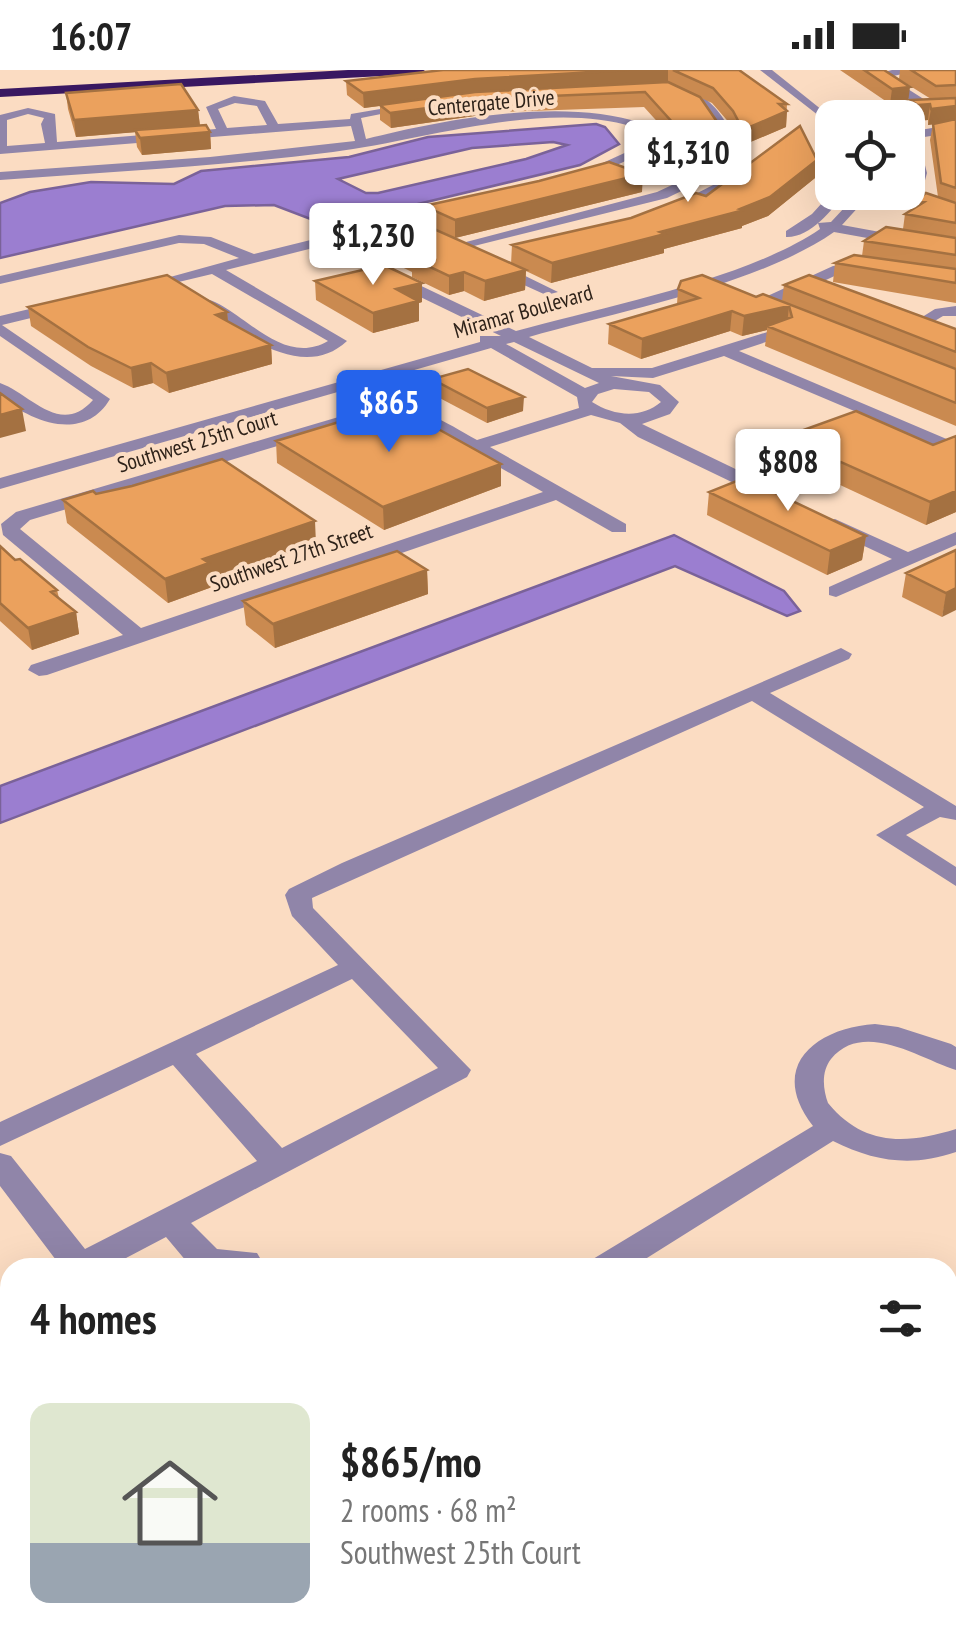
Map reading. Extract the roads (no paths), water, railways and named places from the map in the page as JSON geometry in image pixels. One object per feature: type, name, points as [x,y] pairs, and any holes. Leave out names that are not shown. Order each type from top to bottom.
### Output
[{"type":"highway","points":[[0,84],[260,70]]},
{"type":"highway","points":[[0,93],[419,70]]},
{"type":"street","points":[[764,70],[815,110]]},
{"type":"street","points":[[786,70],[824,100]]},
{"type":"street","points":[[915,70],[879,74],[930,108]]},
{"type":"street","points":[[664,212],[722,186],[738,171],[737,154],[711,113],[688,93],[668,89]]},
{"type":"street","points":[[223,133],[212,107],[234,100],[261,103],[274,128]]},
{"type":"street","name":"Centergate Drive","points":[[0,150],[354,122],[360,113],[430,104]]},
{"type":"street","points":[[925,108],[956,106]]},
{"type":"street","points":[[0,150],[1,118],[28,111],[51,116],[47,124],[52,146]]},
{"type":"street","name":"Centergate Drive","points":[[0,176],[361,144],[408,132],[469,124],[598,116],[636,122],[648,145]]},
{"type":"street","points":[[354,122],[361,144]]},
{"type":"street","points":[[956,128],[913,133],[921,174],[913,201],[956,214]]},
{"type":"street","points":[[102,144],[112,168]]},
{"type":"street","points":[[571,180],[633,158],[648,145],[737,154]]},
{"type":"street","points":[[440,241],[672,190],[737,154]]},
{"type":"street","points":[[672,190],[700,196]]},
{"type":"street","points":[[130,290],[255,255],[475,203]]},
{"type":"street","name":"Miramar Boulevard","points":[[0,484],[722,264],[812,220],[822,210]]},
{"type":"street","name":"Miramar Boulevard","points":[[0,468],[488,336],[520,336],[714,280],[777,257],[836,224],[849,210]]},
{"type":"street","points":[[812,220],[956,242]]},
{"type":"street","points":[[398,221],[551,292]]},
{"type":"street","points":[[836,224],[956,250]]},
{"type":"street","points":[[0,280],[180,239],[206,240],[255,255]]},
{"type":"street","points":[[306,243],[488,336],[588,402],[626,418],[644,433],[784,500]]},
{"type":"street","points":[[486,262],[505,257]]},
{"type":"street","points":[[476,446],[588,402],[614,384],[647,379],[786,326],[764,307],[766,302],[849,265],[880,268]]},
{"type":"street","points":[[166,281],[285,350],[321,351],[339,341],[214,269]]},
{"type":"street","points":[[0,325],[74,303]]},
{"type":"street","points":[[956,312],[940,312],[919,324],[924,331],[956,343]]},
{"type":"street","points":[[0,325],[102,399],[96,411],[85,416],[54,419],[36,414],[4,394]]},
{"type":"street","points":[[520,336],[614,384]]},
{"type":"street","points":[[724,350],[956,449]]},
{"type":"street","points":[[573,363],[647,379],[671,402],[669,408],[652,416],[626,418]]},
{"type":"street","name":"Southwest 25th Court","points":[[137,636],[10,532],[10,524],[23,516],[369,413],[399,409],[417,413],[476,446]]},
{"type":"street","points":[[476,446],[619,528]]},
{"type":"street","name":"Southwest 27th Street","points":[[39,670],[559,493]]},
{"type":"street","points":[[820,517],[907,559]]},
{"type":"street","points":[[836,591],[956,538]]},
{"type":"street","points":[[95,1258],[457,1070],[301,910],[298,895],[350,868],[841,654]]},
{"type":"street","points":[[753,692],[949,812]]},
{"type":"street","points":[[949,812],[888,834],[956,878]]},
{"type":"street","points":[[0,1135],[356,967]]},
{"type":"street","points":[[956,1060],[918,1039],[862,1034],[838,1041],[820,1053],[810,1070],[808,1089],[816,1109],[834,1127],[857,1141],[911,1152],[956,1140]]},
{"type":"street","points":[[178,1052],[276,1163]]},
{"type":"street","points":[[620,1258],[834,1127]]},
{"type":"street","points":[[0,1164],[72,1258]]},
{"type":"street","points":[[168,1218],[203,1258]]}]
